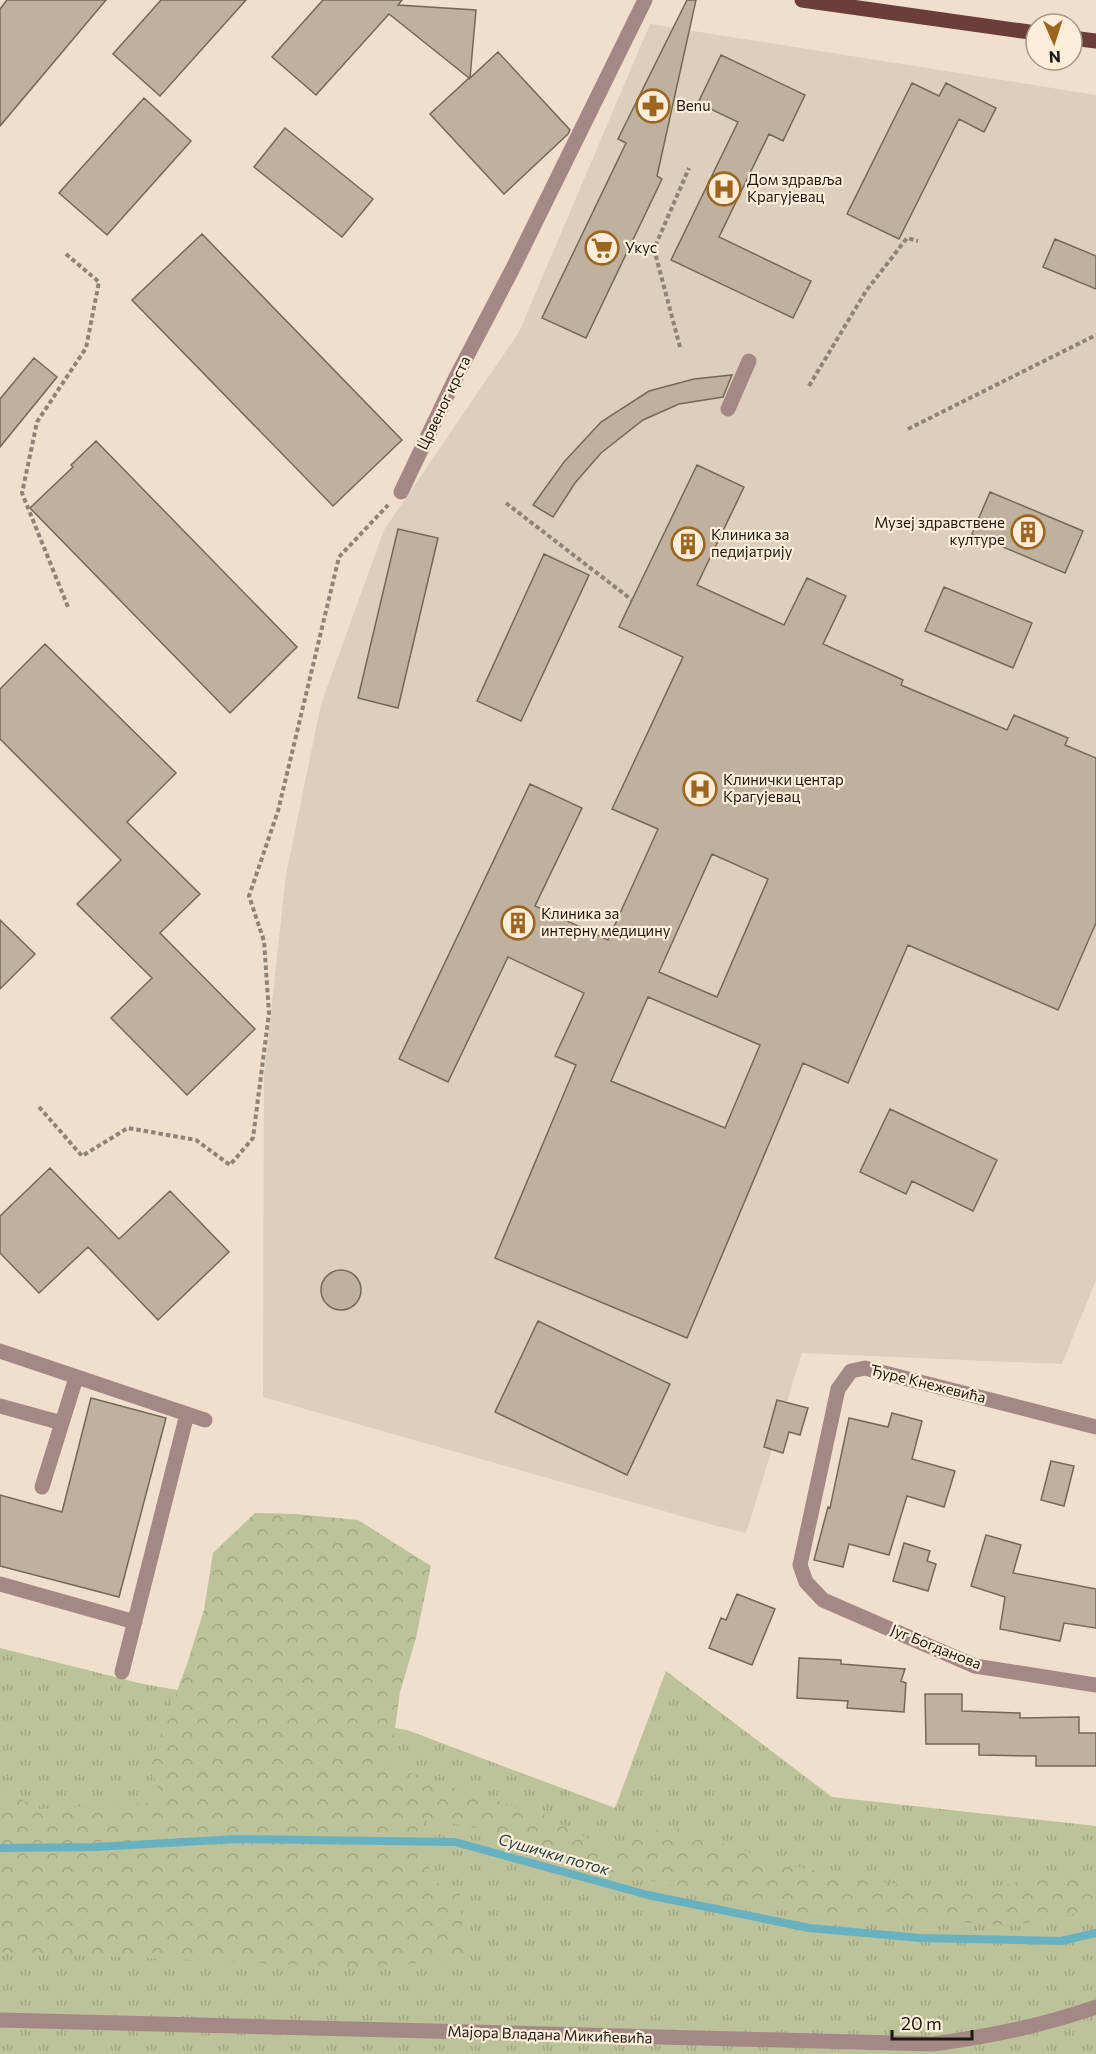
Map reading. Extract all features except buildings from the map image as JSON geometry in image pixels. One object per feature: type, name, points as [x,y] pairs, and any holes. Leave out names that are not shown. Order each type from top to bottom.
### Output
[{"type":"main road","points":[[802,0],[1024,31]]},
{"type":"street","name":"Црвеног крста","points":[[401,492],[455,379],[504,287],[645,0]]},
{"type":"street","points":[[728,409],[749,362]]},
{"type":"street","points":[[0,1351],[205,1420]]},
{"type":"street","name":"Ђуре Кнежевића","points":[[800,1565],[838,1389],[850,1371],[859,1367],[866,1368],[1096,1427]]},
{"type":"street","points":[[42,1487],[76,1378]]},
{"type":"street","points":[[0,1406],[62,1423]]},
{"type":"street","points":[[122,1672],[187,1414]]},
{"type":"street","name":"Југ Богданова","points":[[800,1565],[806,1582],[823,1600],[975,1666],[1096,1685]]},
{"type":"street","points":[[0,1584],[135,1622]]},
{"type":"street","name":"Мајора Владана Микићевића","points":[[0,2020],[933,2044],[982,2037],[1051,2022],[1096,2007]]},
{"type":"path","points":[[680,347],[654,249],[689,168]]},
{"type":"path","points":[[809,386],[866,291],[907,238],[918,241]]},
{"type":"path","points":[[66,255],[99,282],[86,348],[37,422],[22,494],[68,607]]},
{"type":"path","points":[[908,429],[1096,335]]},
{"type":"path","points":[[39,1107],[82,1156],[128,1128],[196,1140],[230,1166],[253,1138],[269,1013],[264,941],[249,896],[278,812],[339,557],[401,492]]},
{"type":"path","points":[[506,503],[632,600]]},
{"type":"shaded area","name":"Клинички центар Крагујевац","points":[[650,24],[1096,95],[1096,1280],[1062,1364],[802,1353],[746,1533],[263,1397],[264,1075],[286,875],[321,704],[384,530],[519,332]]},
{"type":"green space","points":[[255,1513],[358,1520],[431,1566],[416,1638],[400,1692],[390,1765],[437,1783],[544,1815],[604,1847],[668,1826],[792,1866],[878,1882],[979,1891],[1031,1879],[1096,1881],[1096,1903],[1074,1914],[1010,1926],[894,1917],[807,1915],[594,1868],[545,1847],[476,1828],[423,1818],[430,1879],[460,1894],[464,1960],[358,1967],[0,1952],[0,1789],[40,1809],[162,1802],[150,1763],[187,1664],[204,1610],[213,1553]]},
{"type":"green space","points":[[0,1648],[143,1684],[407,1730],[615,1808],[666,1671],[832,1797],[1096,1826],[1096,2054],[0,2054]]},
{"type":"waterway","name":"Сушички поток","points":[[0,1848],[95,1847],[237,1839],[455,1842],[648,1895],[809,1928],[920,1938],[1061,1941],[1096,1933]]},
{"type":"place","name":"Benu","points":[[653,106]]},
{"type":"place","name":"Дом здравља Крагујевац","points":[[724,189]]},
{"type":"place","name":"Укус","points":[[602,248]]},
{"type":"place","name":"Музеј здравствене културе","points":[[1028,532]]},
{"type":"place","name":"Клиника за педијатрију","points":[[688,544]]},
{"type":"place","name":"Клинички центар Крагујевац","points":[[700,789]]},
{"type":"place","name":"Клиника за интерну медицину","points":[[518,923]]}]
